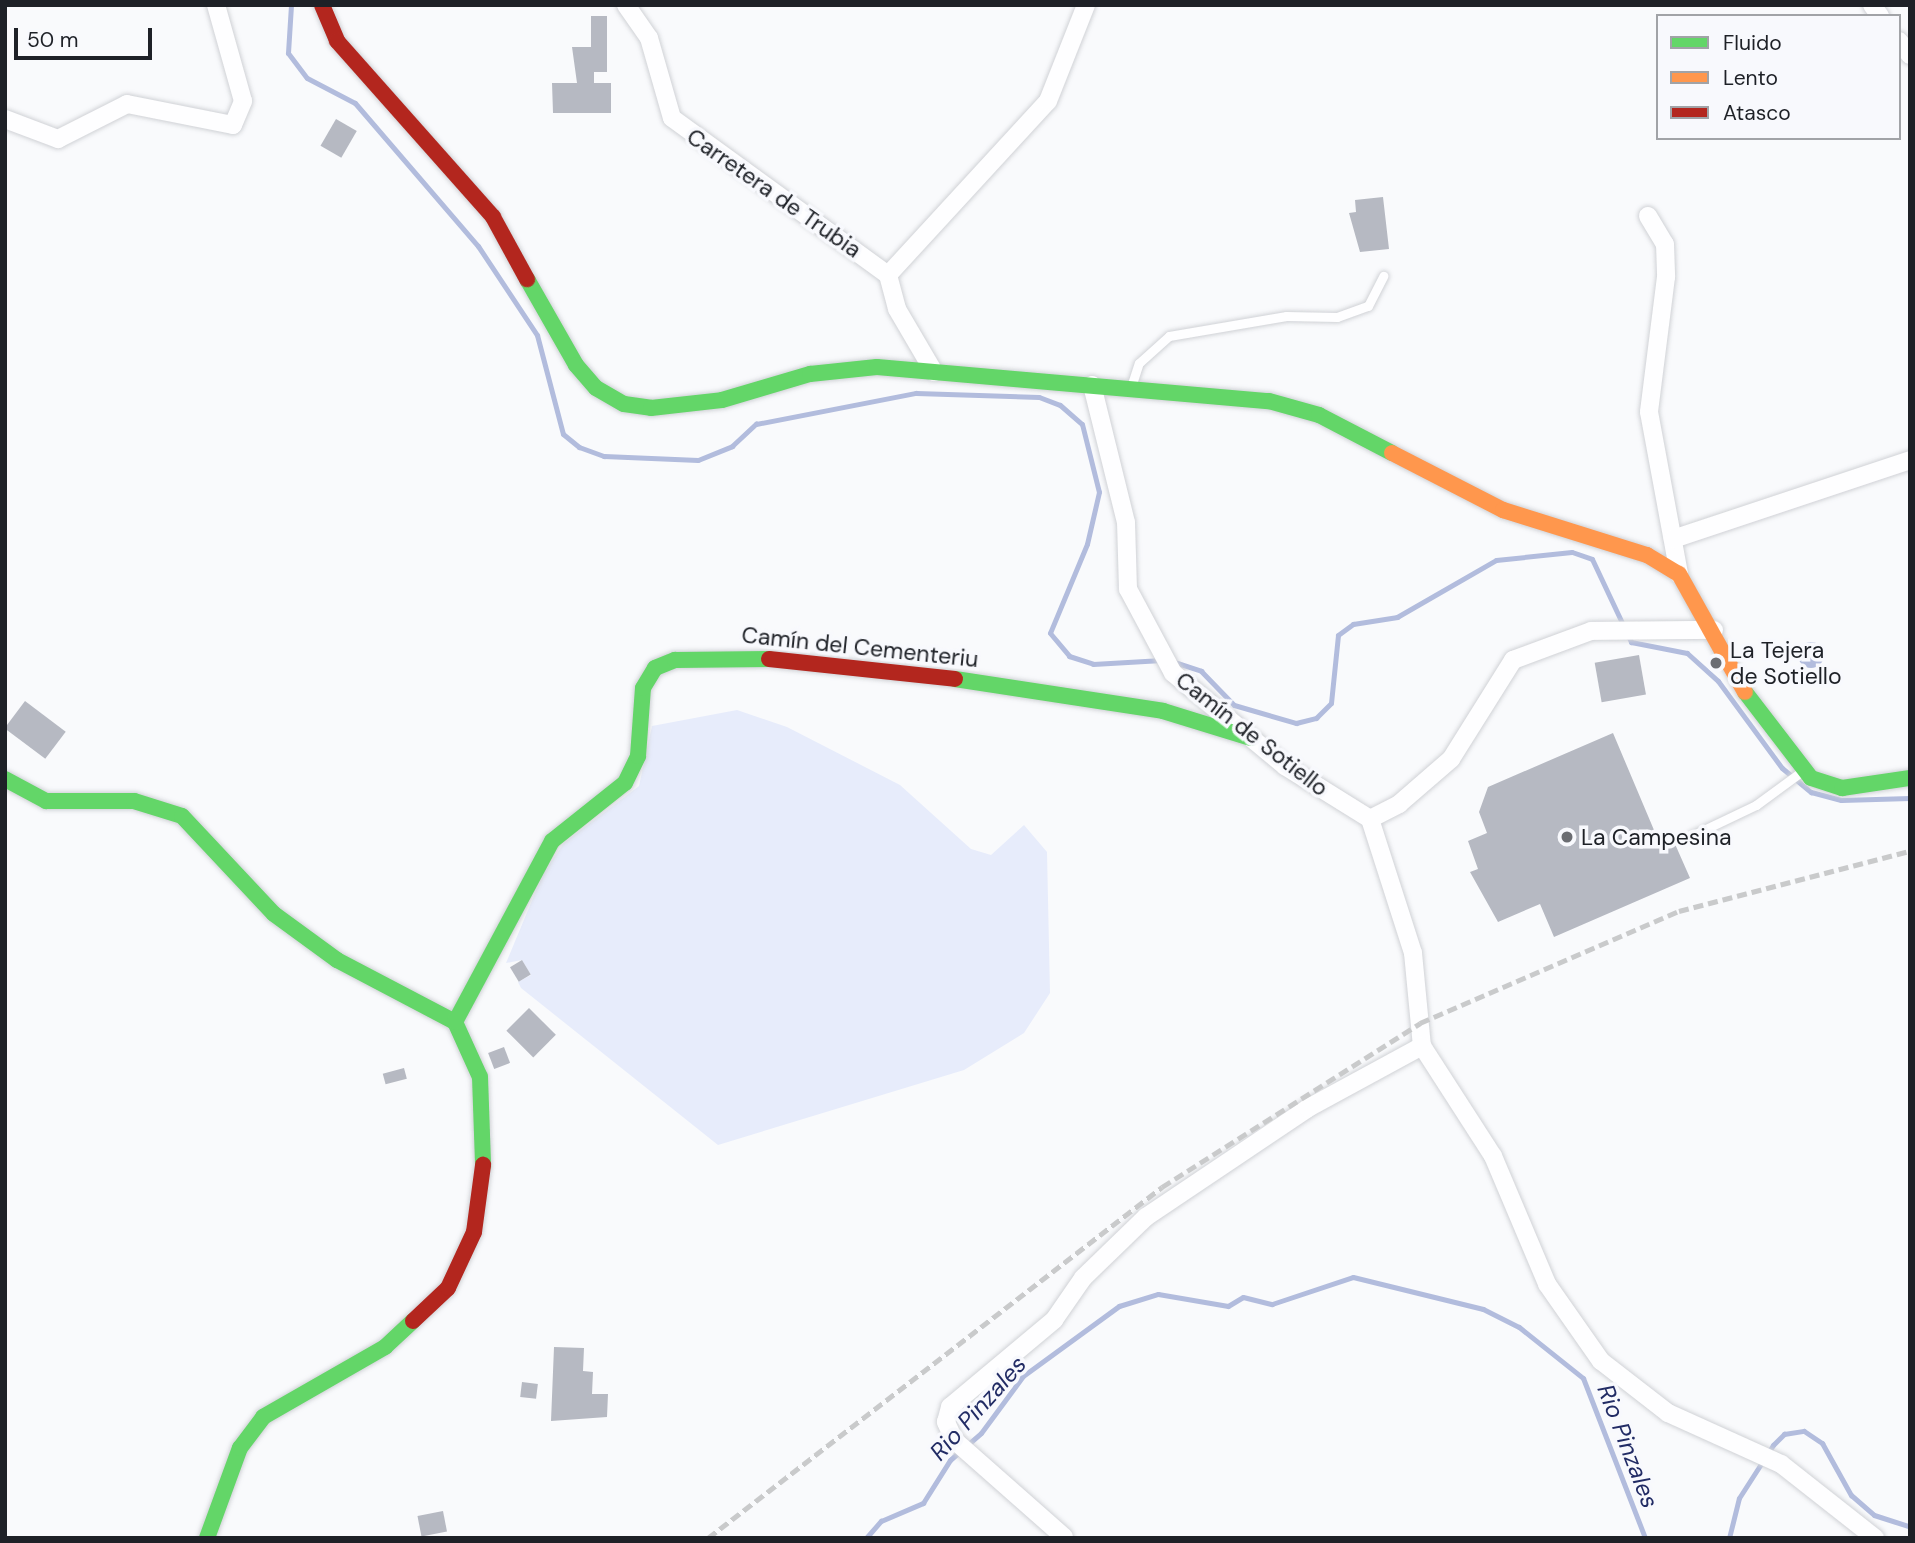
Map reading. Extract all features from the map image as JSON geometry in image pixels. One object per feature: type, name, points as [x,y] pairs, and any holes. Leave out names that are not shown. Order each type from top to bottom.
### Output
[{"type":"street","points":[[5,119],[58,139],[127,104],[233,125],[243,101],[216,5]]},
{"type":"street","points":[[322,5],[337,41],[493,217],[576,365],[596,388],[624,404],[651,408],[722,400],[810,374],[877,367],[1269,401],[1319,415],[1503,510],[1647,555],[1679,574]]},
{"type":"street","name":"Carretera de Trubia","points":[[626,5],[649,38],[672,118],[888,275]]},
{"type":"street","points":[[934,372],[897,309],[888,275],[1048,101],[1086,5]]},
{"type":"street","points":[[1648,216],[1665,244],[1649,412],[1679,574],[1714,630],[1761,720],[1802,770],[1842,788],[1910,778]]},
{"type":"street","name":"Camín de Sotiello","points":[[1092,385],[1126,522],[1128,589],[1150,637],[1173,673],[1251,738],[1370,819]]},
{"type":"street","points":[[1673,539],[1910,460]]},
{"type":"street","points":[[1714,630],[1630,628],[1591,631],[1513,660],[1451,759],[1399,804],[1370,819],[1413,953],[1422,1046],[1493,1156],[1547,1284],[1601,1361],[1668,1413],[1758,1450],[1782,1465],[1875,1538]]},
{"type":"street","name":"Camín del Cementeriu","points":[[455,1022],[552,841],[625,783],[638,756],[643,688],[655,668],[675,660],[746,656],[1019,686],[1163,711],[1251,738]]},
{"type":"street","points":[[5,779],[46,801],[134,801],[182,816],[274,914],[337,960],[455,1022],[480,1077],[484,1187],[474,1231],[448,1288],[385,1347],[263,1417],[240,1448],[207,1538]]},
{"type":"street","points":[[1064,1537],[971,1458],[954,1440],[946,1422],[965,1390],[1035,1338],[1083,1278],[1146,1217],[1308,1108],[1422,1046]]},
{"type":"lane","points":[[1130,388],[1139,363],[1169,336],[1286,316],[1337,317],[1368,306],[1384,276]]},
{"type":"lane","points":[[1691,836],[1756,805],[1802,770]]},
{"type":"shaded area","points":[[737,710],[787,727],[900,785],[971,849],[991,855],[1024,825],[1047,852],[1050,993],[1024,1033],[964,1070],[718,1145],[521,988],[518,982],[531,975],[522,960],[506,963],[543,874],[564,843],[639,786],[652,726]]},
{"type":"water","points":[[1811,642],[1820,646],[1824,655],[1820,664],[1811,668],[1802,664],[1798,655],[1802,646]]},
{"type":"building","points":[[591,16],[607,16],[607,72],[594,72],[594,83],[611,83],[611,113],[553,113],[552,83],[577,83],[572,47],[591,47]]},
{"type":"building","points":[[336,119],[357,131],[341,158],[320,146]]},
{"type":"building","points":[[1383,197],[1389,249],[1360,252],[1349,213],[1356,212],[1355,200]]},
{"type":"building","points":[[1639,655],[1646,694],[1602,702],[1595,663]]},
{"type":"building","points":[[25,701],[66,732],[45,759],[5,729]]},
{"type":"building","name":"La Campesina","points":[[1613,733],[1662,849],[1675,844],[1690,878],[1554,937],[1540,904],[1498,922],[1470,872],[1478,869],[1468,841],[1487,833],[1479,812],[1488,787]]},
{"type":"building","points":[[522,960],[531,975],[519,982],[510,967]]},
{"type":"building","points":[[529,1008],[556,1035],[533,1057],[506,1031]]},
{"type":"building","points":[[504,1047],[510,1063],[494,1069],[488,1053]]},
{"type":"building","points":[[404,1068],[407,1079],[386,1084],[383,1074]]},
{"type":"building","points":[[554,1347],[584,1348],[583,1371],[593,1372],[592,1394],[608,1394],[607,1417],[551,1421]]},
{"type":"building","points":[[522,1382],[538,1384],[536,1399],[520,1397]]},
{"type":"building","points":[[443,1511],[447,1532],[421,1537],[417,1516]]},
{"type":"waterway","points":[[291,5],[288,53],[307,78],[355,103],[478,246],[537,335],[563,434],[579,447],[604,456],[698,460],[732,446],[756,424],[916,393],[1039,397],[1060,405],[1082,424],[1099,492],[1087,544],[1050,633],[1069,656],[1093,664],[1162,660]]},
{"type":"waterway","points":[[1171,661],[1201,671],[1234,705],[1296,723],[1316,718],[1331,703],[1338,635],[1353,624],[1397,617],[1496,560],[1572,552],[1592,559],[1631,642],[1687,653],[1718,681],[1782,768],[1811,792],[1841,800],[1910,798]]},
{"type":"waterway","name":"Rio Pinzales","points":[[866,1538],[881,1521],[923,1503],[950,1460],[981,1433],[1023,1376],[1119,1306],[1158,1294],[1228,1306],[1243,1297],[1272,1304],[1353,1277],[1483,1309],[1519,1327],[1583,1378],[1645,1538]]},
{"type":"waterway","name":"Rio Pinzales","points":[[1729,1538],[1739,1498],[1773,1445],[1784,1434],[1804,1431],[1822,1443],[1851,1495],[1874,1515],[1910,1527]]},
{"type":"railway","points":[[708,1538],[1162,1187],[1420,1023],[1679,911],[1910,851]]},
{"type":"traffic: fast","points":[[527,279],[576,365],[596,388],[624,404],[651,408],[722,400],[810,374],[877,367],[1269,401],[1319,415],[1392,453]]},
{"type":"traffic: fast","points":[[455,1022],[552,841],[625,783],[638,756],[643,688],[655,668],[675,660],[769,659]]},
{"type":"traffic: fast","points":[[955,679],[1163,711],[1251,738]]},
{"type":"traffic: fast","points":[[1745,692],[1811,778],[1842,788],[1910,778]]},
{"type":"traffic: fast","points":[[5,779],[46,801],[134,801],[182,816],[274,914],[337,960],[455,1022],[480,1077],[483,1165]]},
{"type":"traffic: fast","points":[[207,1538],[240,1448],[263,1417],[385,1347],[413,1321]]},
{"type":"traffic: slow","points":[[1392,453],[1503,510],[1647,555],[1679,574],[1745,692]]},
{"type":"traffic: jam","points":[[322,5],[337,41],[493,217],[527,279]]},
{"type":"traffic: jam","points":[[769,659],[955,679]]},
{"type":"traffic: jam","points":[[413,1321],[448,1288],[474,1232],[483,1165]]},
{"type":"place","name":"La Tejera de Sotiello","points":[[1716,663]]},
{"type":"place","name":"La Campesina","points":[[1567,837]]}]
